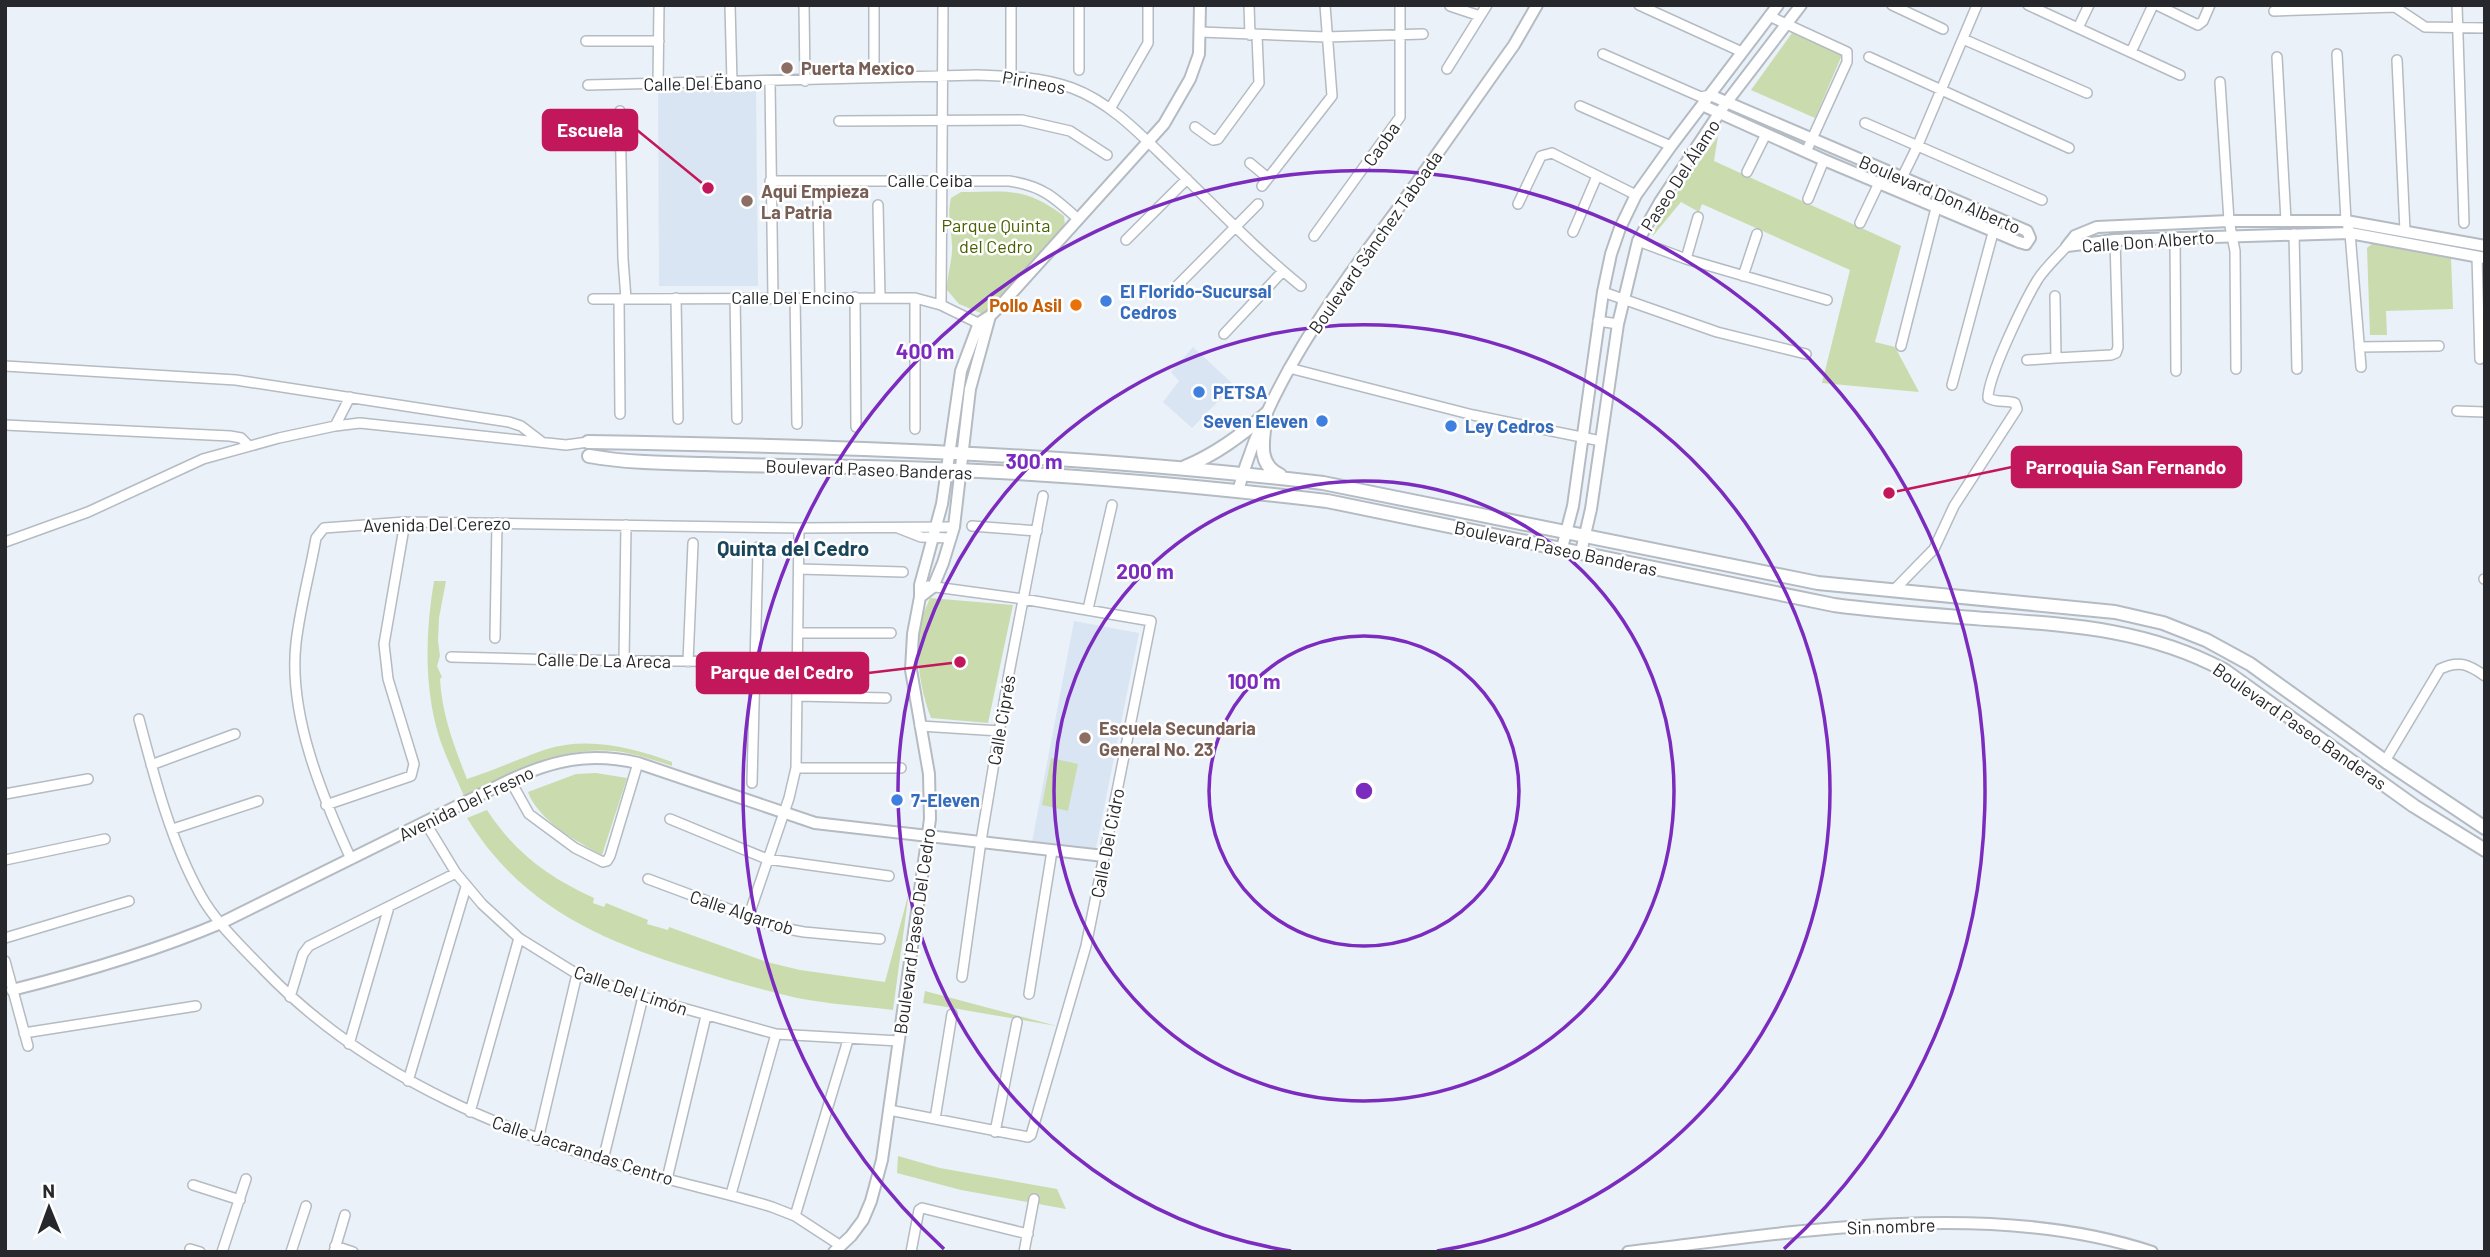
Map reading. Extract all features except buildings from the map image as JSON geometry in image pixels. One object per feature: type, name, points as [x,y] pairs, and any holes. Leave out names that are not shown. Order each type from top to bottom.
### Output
[{"type":"main road","points":[[1181,469],[1226,446],[1266,414]]},
{"type":"main road","points":[[1266,414],[1262,450],[1265,462],[1271,471],[1286,478]]},
{"type":"main road","name":"Boulevard Paseo Banderas","points":[[588,442],[956,452],[1243,473],[1323,483],[1475,515],[1567,530],[1818,583],[2115,612],[2163,622],[2206,640],[2250,664],[2385,761],[2485,828]]},
{"type":"main road","name":"Boulevard Paseo Banderas","points":[[589,456],[615,461],[947,471],[1153,483],[1327,501],[1833,605],[1890,612],[2072,625],[2124,633],[2198,656],[2224,670],[2414,806],[2485,850]]},
{"type":"street","points":[[658,84],[659,5]]},
{"type":"street","points":[[730,5],[732,82]]},
{"type":"street","points":[[804,5],[805,81]]},
{"type":"street","points":[[874,5],[874,77]]},
{"type":"street","points":[[941,305],[943,5]]},
{"type":"street","points":[[1010,76],[1011,5]]},
{"type":"street","points":[[1079,5],[1079,70]]},
{"type":"street","points":[[1110,108],[1148,43],[1148,5]]},
{"type":"street","points":[[920,597],[920,585],[936,532],[947,471],[956,452],[985,322],[1149,142],[1178,103],[1199,54],[1200,5]]},
{"type":"street","points":[[1195,127],[1213,140],[1218,139],[1257,88],[1260,77],[1249,5]]},
{"type":"street","points":[[1250,163],[1265,182],[1332,96],[1325,5]]},
{"type":"street","name":"Caoba","points":[[1314,236],[1400,117],[1400,5]]},
{"type":"street","points":[[1447,69],[1487,5]]},
{"type":"street","name":"Boulevard Sánchez Taboada","points":[[1238,491],[1266,414],[1289,368],[1329,303],[1507,55],[1537,5]]},
{"type":"street","points":[[1639,5],[1742,52]]},
{"type":"street","name":"Paseo Del Álamo","points":[[1562,548],[1573,506],[1603,292],[1620,228],[1636,195],[1704,99],[1778,5]]},
{"type":"street","name":"Paseo Del Álamo","points":[[1581,552],[1618,324],[1638,241],[1660,202],[1719,113],[1801,5]]},
{"type":"street","points":[[1892,5],[1942,29]]},
{"type":"street","points":[[1896,190],[1977,5]]},
{"type":"street","points":[[2028,5],[2180,75]]},
{"type":"street","points":[[2078,29],[2089,5]]},
{"type":"street","points":[[2131,52],[2155,5],[2198,25],[2210,5]]},
{"type":"street","points":[[2457,5],[2464,223]]},
{"type":"street","points":[[1450,6],[1480,16]]},
{"type":"street","points":[[2274,11],[2395,6],[2425,27],[2485,28]]},
{"type":"street","points":[[1769,16],[1843,50],[1848,57],[1806,152]]},
{"type":"street","points":[[1200,32],[1326,37],[1401,37],[1423,34]]},
{"type":"street","points":[[1963,39],[2087,93]]},
{"type":"street","points":[[586,41],[659,41]]},
{"type":"street","points":[[1603,54],[1704,99]]},
{"type":"street","points":[[2337,54],[2346,221],[2350,233],[2361,367]]},
{"type":"street","points":[[1869,57],[2069,148]]},
{"type":"street","points":[[2277,57],[2286,221]]},
{"type":"street","points":[[2397,60],[2405,231]]},
{"type":"street","name":"Calle Del Ëbano","points":[[588,85],[770,82],[943,75]]},
{"type":"street","name":"Pirineos","points":[[943,75],[1010,76],[1046,81],[1073,88],[1110,108],[1301,286]]},
{"type":"street","points":[[770,82],[773,297]]},
{"type":"street","points":[[2220,82],[2229,221],[2233,236],[2236,369]]},
{"type":"street","name":"Boulevard Don Alberto","points":[[1704,99],[1726,103],[1903,177],[2027,232],[2030,238],[2023,244],[1936,208],[1719,113],[1704,99]]},
{"type":"street","points":[[1580,106],[1671,146]]},
{"type":"street","points":[[620,111],[623,259],[620,414]]},
{"type":"street","points":[[839,121],[1022,120],[1070,131],[1107,155]]},
{"type":"street","points":[[1865,123],[2042,200]]},
{"type":"street","points":[[1747,172],[1766,134]]},
{"type":"street","points":[[1518,204],[1541,156],[1546,153],[1552,153],[1636,195]]},
{"type":"street","points":[[1808,199],[1824,160]]},
{"type":"street","points":[[1573,232],[1597,176]]},
{"type":"street","points":[[1126,240],[1188,180]]},
{"type":"street","name":"Calle Ceiba","points":[[771,181],[1009,181],[1030,184],[1046,191],[1078,219]]},
{"type":"street","points":[[1860,223],[1879,183]]},
{"type":"street","points":[[818,201],[820,297]]},
{"type":"street","points":[[1175,288],[1258,204]]},
{"type":"street","points":[[878,205],[880,297]]},
{"type":"street","points":[[1901,346],[1936,208]]},
{"type":"street","points":[[1686,259],[1698,217]]},
{"type":"street","points":[[1952,385],[1997,218]]},
{"type":"street","name":"Calle Don Alberto","points":[[2067,246],[2075,236],[2097,228],[2229,221],[2346,221],[2485,246]]},
{"type":"street","name":"Calle Don Alberto","points":[[2067,246],[2175,237],[2350,233],[2481,258]]},
{"type":"street","points":[[1743,276],[1757,234]]},
{"type":"street","points":[[2294,234],[2297,369]]},
{"type":"street","points":[[2175,237],[2176,371]]},
{"type":"street","points":[[2027,359],[2111,355],[2118,350],[2115,240]]},
{"type":"street","points":[[1638,241],[1686,259],[1827,300]]},
{"type":"street","points":[[1893,591],[1934,549],[1954,506],[2017,409],[2015,403],[2010,401],[1994,401],[1988,398],[1988,388],[2039,277],[2067,246]]},
{"type":"street","points":[[2480,359],[2481,258]]},
{"type":"street","points":[[1224,334],[1283,271]]},
{"type":"street","points":[[1603,292],[1717,331],[1806,354]]},
{"type":"street","points":[[2055,296],[2056,358]]},
{"type":"street","points":[[735,297],[737,419]]},
{"type":"street","points":[[795,297],[797,424]]},
{"type":"street","points":[[855,297],[856,427]]},
{"type":"street","points":[[676,298],[678,419]]},
{"type":"street","points":[[915,298],[915,429]]},
{"type":"street","name":"Calle Del Encino","points":[[593,299],[915,298],[985,322]]},
{"type":"street","points":[[1598,321],[1618,324]]},
{"type":"street","points":[[2359,347],[2439,346]]},
{"type":"street","points":[[5,366],[236,380],[397,403],[436,413],[509,422],[521,426],[542,442]]},
{"type":"street","points":[[1289,368],[1461,412],[1601,441]]},
{"type":"street","points":[[335,426],[350,397]]},
{"type":"street","points":[[2457,411],[2485,412]]},
{"type":"street","name":"Boulevard Paseo Banderas","points":[[5,542],[88,512],[203,459],[335,426],[360,423],[566,445],[588,442]]},
{"type":"street","points":[[5,426],[230,436],[241,438],[250,446]]},
{"type":"street","name":"Boulevard Paseo Banderas","points":[[566,445],[589,456]]},
{"type":"street","points":[[920,597],[933,587],[952,532],[961,472],[956,452]]},
{"type":"street","name":"Calle Ciprés","points":[[962,977],[981,841],[1043,496]]},
{"type":"street","points":[[1088,609],[1112,505]]},
{"type":"street","points":[[326,805],[411,776],[413,772],[414,764],[388,679],[384,645],[405,522]]},
{"type":"street","name":"Avenida Del Cerezo","points":[[351,859],[326,805],[301,722],[296,679],[295,644],[316,538],[321,530],[327,527],[405,522],[896,528],[952,532]]},
{"type":"street","points":[[495,638],[497,523]]},
{"type":"street","points":[[624,660],[626,525]]},
{"type":"street","points":[[972,526],[1037,531]]},
{"type":"street","points":[[748,918],[784,813],[796,768],[799,528]]},
{"type":"street","points":[[688,662],[693,543]]},
{"type":"street","points":[[751,783],[758,547]]},
{"type":"street","points":[[799,569],[903,572]]},
{"type":"street","name":"Calle Del Cidro","points":[[889,1110],[995,1132],[1028,1137],[1031,1135],[1086,946],[1151,621],[1088,609],[920,585]]},
{"type":"street","name":"Boulevard Paseo Del Cedro","points":[[838,1249],[863,1220],[882,1160],[929,836],[931,797],[926,751],[911,677],[911,653],[920,597]]},
{"type":"street","points":[[799,633],[891,633]]},
{"type":"street","name":"Calle De La Areca","points":[[451,657],[799,662]]},
{"type":"street","points":[[2385,761],[2440,669],[2452,663],[2470,666],[2485,676]]},
{"type":"street","points":[[798,696],[886,698]]},
{"type":"street","name":"Calle Jacarandas Centro","points":[[139,719],[151,765],[173,829],[201,896],[221,923],[290,997],[349,1044],[408,1081],[470,1112],[538,1140],[667,1179],[731,1194],[795,1216],[838,1249]]},
{"type":"street","points":[[920,726],[1000,731]]},
{"type":"street","points":[[151,765],[235,734]]},
{"type":"street","name":"Avenida Del Fresno","points":[[12,990],[115,963],[221,923],[510,780],[551,763],[570,759],[612,757],[638,763],[815,823],[1104,856]]},
{"type":"street","points":[[510,780],[529,814],[575,848],[603,862],[610,856],[638,763]]},
{"type":"street","points":[[796,768],[901,768]]},
{"type":"street","points":[[5,794],[88,779]]},
{"type":"street","points":[[173,829],[258,801]]},
{"type":"street","points":[[670,819],[767,859],[889,876]]},
{"type":"street","name":"Calle Del Limón","points":[[425,822],[466,887],[501,923],[519,938],[578,974],[643,997],[776,1034],[899,1041]]},
{"type":"street","points":[[5,860],[105,839]]},
{"type":"street","points":[[1030,994],[1052,851]]},
{"type":"street","points":[[290,997],[305,950],[456,873]]},
{"type":"street","name":"Calle Algarrob","points":[[648,880],[777,927],[880,939]]},
{"type":"street","points":[[408,1081],[466,887]]},
{"type":"street","points":[[5,938],[129,901]]},
{"type":"street","points":[[349,1044],[389,907]]},
{"type":"street","points":[[470,1112],[519,938]]},
{"type":"street","points":[[5,961],[29,1046]]},
{"type":"street","points":[[538,1140],[578,974]]},
{"type":"street","points":[[603,1160],[643,997]]},
{"type":"street","points":[[24,1033],[196,1006]]},
{"type":"street","points":[[935,1119],[953,1014]]},
{"type":"street","points":[[667,1179],[706,1016]]},
{"type":"street","points":[[995,1132],[1017,1023]]},
{"type":"street","points":[[731,1194],[776,1034]]},
{"type":"street","points":[[795,1216],[848,1040]]},
{"type":"street","points":[[222,1252],[246,1179]]},
{"type":"street","points":[[193,1185],[240,1200]]},
{"type":"street","points":[[1024,1252],[1034,1199]]},
{"type":"street","points":[[291,1252],[306,1206]]},
{"type":"street","points":[[911,1252],[919,1210],[922,1208],[1028,1234]]},
{"type":"street","points":[[345,1215],[335,1249],[353,1252]]},
{"type":"street","name":"Sin nombre","points":[[1628,1252],[1832,1228],[1958,1224],[2022,1225],[2074,1232],[2130,1244],[2152,1252]]},
{"type":"street","points":[[190,1249],[200,1252]]},
{"type":"shaded area","points":[[756,90],[758,286],[659,286],[658,91]]},
{"type":"shaded area","name":"PETSA","points":[[1193,347],[1234,385],[1192,428],[1163,402],[1179,381],[1171,372]]},
{"type":"shaded area","name":"Escuela Secundaria General No. 23","points":[[1074,621],[1139,633],[1096,848],[1032,842]]},
{"type":"green space","points":[[1797,26],[1845,48],[1815,118],[1751,90]]},
{"type":"green space","points":[[1718,136],[1714,161],[1901,246],[1875,342],[1895,347],[1919,392],[1822,383],[1850,270],[1702,204],[1699,212],[1681,202],[1652,237],[1664,211]]},
{"type":"green space","name":"Parque Quinta del Cedro","points":[[961,192],[1026,195],[1064,216],[1065,226],[983,314],[959,304],[947,290],[952,250],[950,204],[951,198]]},
{"type":"green space","points":[[2374,242],[2451,258],[2453,309],[2386,311],[2387,335],[2370,335],[2367,248]]},
{"type":"green space","points":[[434,581],[446,581],[439,618],[440,656],[437,666],[442,677],[441,692],[446,718],[467,779],[544,750],[576,744],[625,748],[672,762],[672,766],[614,751],[574,753],[536,763],[464,796],[439,735],[432,708],[428,635]]},
{"type":"green space","points":[[930,598],[1013,605],[988,723],[931,718],[921,684],[918,660],[920,624]]},
{"type":"green space","points":[[1051,758],[1078,764],[1068,811],[1042,805]]},
{"type":"green space","points":[[596,773],[627,778],[602,855],[570,837],[549,821],[528,792],[576,774]]},
{"type":"green space","points":[[487,810],[521,851],[547,872],[594,898],[593,903],[604,907],[606,903],[648,920],[647,924],[668,930],[669,927],[767,962],[800,970],[885,982],[909,892],[893,1010],[809,1000],[771,992],[659,958],[595,932],[538,897],[512,875],[488,849],[467,818]]},
{"type":"green space","points":[[925,991],[1057,1026],[923,1003]]},
{"type":"green space","points":[[898,1156],[940,1168],[1057,1189],[1066,1209],[961,1190],[897,1173]]},
{"type":"place","name":"Puerta Mexico","points":[[787,68]]},
{"type":"place","name":"Escuela","points":[[708,188]]},
{"type":"place","name":"Aqui Empieza La Patria","points":[[747,201]]},
{"type":"place","name":"El Florido-Sucursal Cedros","points":[[1106,301]]},
{"type":"place","name":"Pollo Asil","points":[[1076,305]]},
{"type":"place","name":"PETSA","points":[[1199,392]]},
{"type":"place","name":"Seven Eleven","points":[[1322,421]]},
{"type":"place","name":"Ley Cedros","points":[[1451,426]]},
{"type":"place","name":"Parroquia San Fernando","points":[[1889,493]]},
{"type":"place","name":"Parque del Cedro","points":[[960,662]]},
{"type":"place","name":"Escuela Secundaria General No. 23","points":[[1085,738]]},
{"type":"place","name":"7-Eleven","points":[[897,800]]},
{"type":"district","name":"Quinta del Cedro","points":[[793,547]]}]
